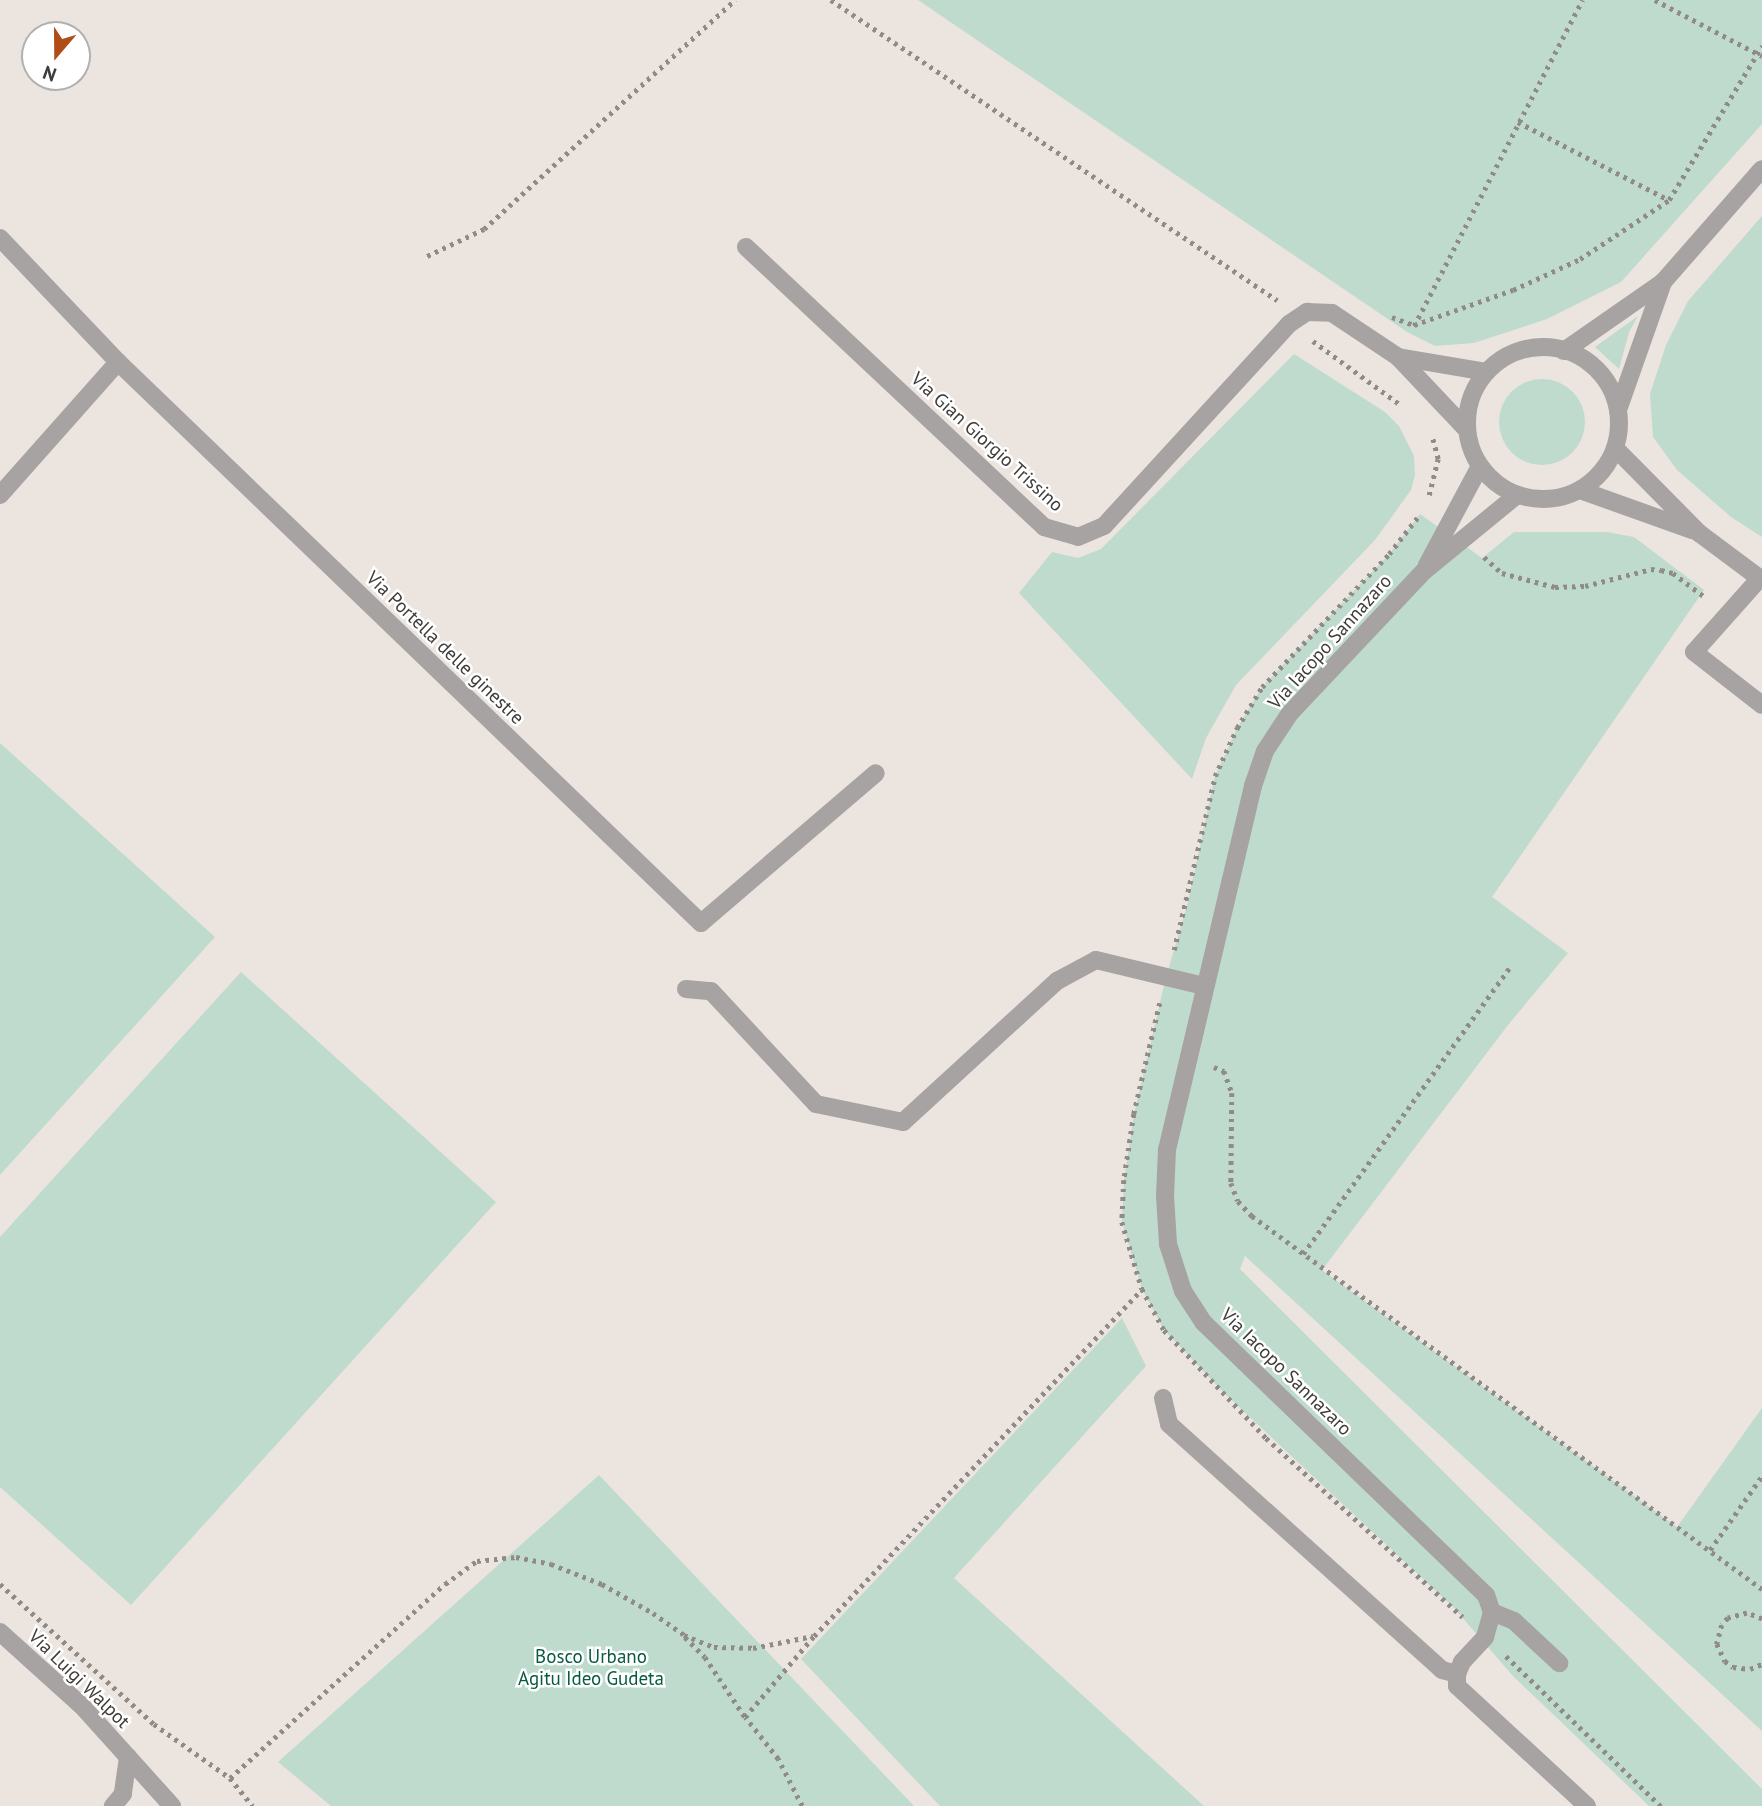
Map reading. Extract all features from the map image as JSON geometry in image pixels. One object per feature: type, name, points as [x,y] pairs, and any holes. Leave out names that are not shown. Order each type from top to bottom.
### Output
[{"type":"street","points":[[1564,351],[1663,282],[1762,169]]},
{"type":"street","name":"Via Portella delle ginestre","points":[[0,238],[118,362],[701,923],[876,773]]},
{"type":"street","name":"Via Gian Giorgio Trissino","points":[[746,247],[1044,527],[1078,537],[1104,526],[1289,324],[1307,312],[1332,313],[1398,357],[1467,430]]},
{"type":"street","points":[[1618,410],[1611,390],[1600,373],[1583,359],[1564,351],[1526,349],[1511,355],[1486,372],[1475,389],[1468,409],[1467,430],[1480,466],[1496,483],[1517,495],[1549,498],[1580,490],[1601,472],[1615,448],[1618,410],[1663,282]]},
{"type":"street","name":"Via Gian Giorgio Trissino","points":[[1398,357],[1486,372]]},
{"type":"street","points":[[0,495],[118,362]]},
{"type":"street","points":[[1615,448],[1699,533],[1761,579],[1694,652],[1762,705]]},
{"type":"street","name":"Via Iacopo Sannazaro","points":[[1424,571],[1480,466]]},
{"type":"street","points":[[1580,490],[1699,533]]},
{"type":"street","name":"Via Iacopo Sannazaro","points":[[1517,495],[1424,571],[1290,713],[1265,751],[1253,786],[1187,1059],[1167,1149],[1165,1196],[1168,1244],[1183,1291],[1204,1323],[1486,1595],[1492,1612],[1514,1621],[1559,1662]]},
{"type":"street","points":[[686,989],[711,991],[816,1104],[903,1122],[1057,981],[1096,960],[1204,986]]},
{"type":"street","points":[[1163,1398],[1169,1424],[1429,1661],[1442,1670],[1457,1674]]},
{"type":"street","points":[[1492,1612],[1486,1637],[1462,1662],[1457,1674],[1457,1686],[1587,1806]]},
{"type":"street","name":"Via Luigi Walpot","points":[[0,1632],[82,1706],[172,1806]]},
{"type":"street","name":"Via Luigi Walpot","points":[[113,1806],[123,1794],[128,1757]]},
{"type":"path","points":[[427,256],[484,229],[735,0]]},
{"type":"path","points":[[831,0],[1279,301],[1290,299]]},
{"type":"path","points":[[1398,357],[1582,0]]},
{"type":"path","points":[[1655,0],[1762,57]]},
{"type":"path","points":[[1380,312],[1414,325],[1513,290],[1580,259],[1669,200],[1762,46]]},
{"type":"path","points":[[1518,122],[1669,200]]},
{"type":"path","points":[[1466,536],[1491,564],[1514,578],[1555,587],[1585,586],[1651,569],[1661,570],[1672,573],[1728,614]]},
{"type":"path","points":[[1303,1254],[1512,964]]},
{"type":"path","points":[[1150,1047],[1224,1071],[1234,1111],[1231,1184],[1238,1201],[1252,1216],[1762,1589]]},
{"type":"path","points":[[745,1717],[814,1636],[1142,1289],[1164,1330],[1266,1438],[1486,1637],[1661,1806]]},
{"type":"path","points":[[1710,1550],[1762,1476]]},
{"type":"path","points":[[230,1778],[445,1584],[477,1560],[516,1557],[551,1564],[602,1584],[653,1613],[684,1635],[705,1657],[745,1717],[778,1759],[802,1806]]},
{"type":"path","points":[[0,1584],[155,1724],[230,1778],[253,1806]]},
{"type":"path","points":[[1762,1619],[1747,1613],[1728,1618],[1721,1625],[1717,1644],[1725,1661],[1733,1667],[1751,1669],[1762,1664]]},
{"type":"path","points":[[684,1635],[713,1647],[753,1648],[814,1636]]},
{"type":"green space","points":[[918,0],[1762,0],[1762,124],[1621,282],[1547,319],[1474,343],[1435,346],[1407,332]]},
{"type":"green space","points":[[1762,216],[1762,537],[1731,517],[1677,470],[1653,437],[1650,394],[1666,345],[1688,301]]},
{"type":"green space","points":[[1638,316],[1629,332],[1619,369],[1595,347]]},
{"type":"green space","points":[[1294,354],[1385,412],[1399,426],[1414,456],[1415,475],[1411,490],[1375,540],[1236,685],[1206,738],[1192,779],[1019,593],[1052,552],[1078,558],[1101,549]]},
{"type":"green space","points":[[1534,379],[1550,379],[1573,391],[1582,405],[1585,422],[1582,439],[1573,453],[1550,465],[1534,465],[1518,458],[1506,446],[1499,430],[1499,414],[1506,398],[1518,386]]},
{"type":"green space","points":[[1420,514],[1482,558],[1514,532],[1607,532],[1634,537],[1704,590],[1492,897],[1568,953],[1508,1025],[1322,1270],[1677,1527],[1762,1408],[1762,1731],[1245,1256],[1240,1269],[1762,1789],[1762,1806],[1649,1806],[1513,1676],[1454,1608],[1224,1393],[1164,1330],[1142,1289],[1122,1222],[1124,1180],[1134,1114],[1166,977],[1187,906],[1215,776],[1237,728],[1262,687],[1389,554]]},
{"type":"green space","points":[[0,743],[215,937],[0,1175]]},
{"type":"green space","points":[[241,972],[496,1202],[131,1605],[0,1487],[0,1237]]},
{"type":"green space","points":[[1122,1318],[1146,1366],[954,1578],[1204,1806],[940,1806],[801,1659]]},
{"type":"green space","name":"Bosco Urbano Agitu Ideo Gudeta","points":[[599,1475],[914,1806],[331,1806],[278,1762]]}]
